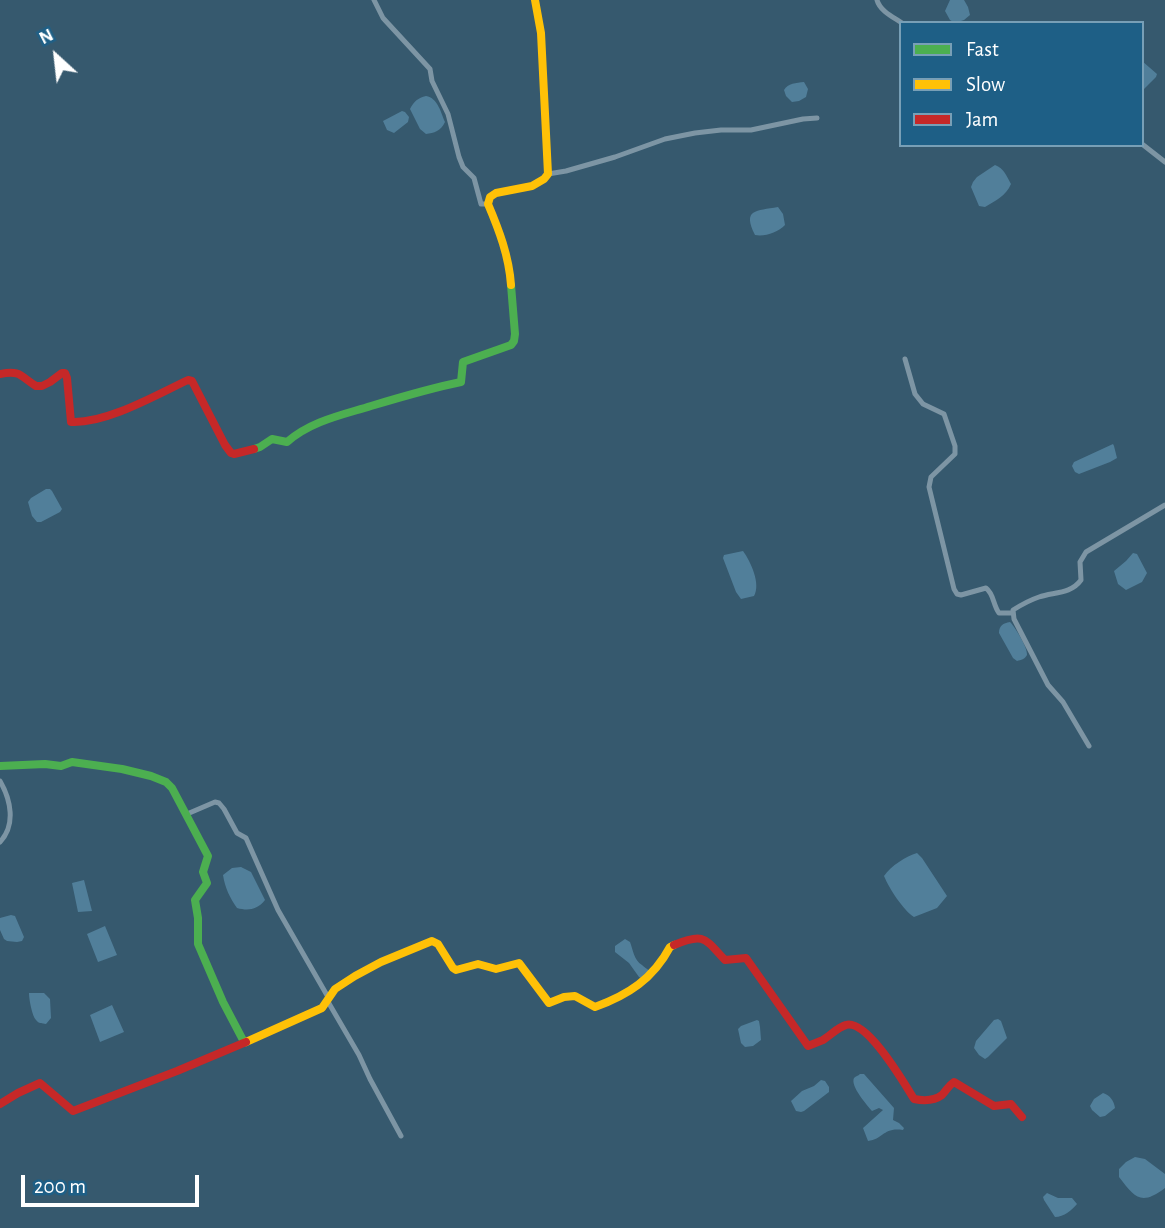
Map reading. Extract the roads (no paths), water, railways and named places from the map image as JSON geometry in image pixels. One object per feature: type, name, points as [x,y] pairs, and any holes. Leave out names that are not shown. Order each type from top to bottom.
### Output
[{"type":"street","points":[[374,0],[383,18],[430,69],[434,88],[448,114],[463,167],[474,178],[481,204],[488,204]]},
{"type":"street","points":[[0,374],[21,374],[37,387],[65,373],[71,422],[77,424],[114,413],[188,380],[192,381],[225,445],[230,453],[234,454],[260,447],[272,439],[287,442],[321,421],[431,388],[461,382],[463,362],[510,345],[514,341],[510,268],[488,204],[492,195],[538,183],[546,179],[548,174],[541,33],[535,0]]},
{"type":"street","points":[[877,0],[882,9],[899,21]]},
{"type":"street","points":[[548,174],[615,157],[665,139],[721,130],[751,130],[817,118]]},
{"type":"street","points":[[1144,146],[1165,162]]},
{"type":"street","points":[[905,359],[915,394],[923,404],[944,414],[955,446],[955,454],[931,477],[929,487],[954,589],[961,595],[986,587],[991,592],[999,613],[1013,613]]},
{"type":"street","points":[[1013,613],[1016,608],[1040,597],[1063,592],[1075,586],[1081,580],[1080,562],[1086,552],[1165,505]]},
{"type":"street","points":[[1013,613],[1048,685],[1063,702],[1089,746]]},
{"type":"street","points":[[0,765],[61,766],[72,762],[151,776],[166,782],[172,788],[208,856],[203,872],[207,883],[195,900],[198,944],[244,1042]]},
{"type":"street","points":[[0,781],[11,818],[7,832],[0,842]]},
{"type":"street","points":[[187,814],[215,802],[219,803],[237,833],[246,838],[278,910],[401,1136]]},
{"type":"street","points":[[0,1104],[40,1083],[73,1111],[164,1077],[322,1008],[335,989],[381,962],[432,941],[438,944],[455,969],[478,964],[496,969],[519,963],[549,1003],[571,995],[578,996],[595,1007],[627,995],[659,967],[671,946],[701,938],[711,943],[726,960],[742,957],[749,961],[808,1046],[845,1025],[853,1024],[861,1028],[885,1055],[911,1094],[919,1101],[933,1100],[954,1082],[994,1105],[1000,1107],[1011,1104],[1022,1117]]},
{"type":"water","points":[[950,0],[964,0],[970,15],[961,21],[952,21],[945,11]]},
{"type":"water","points":[[1144,63],[1157,74],[1144,89]]},
{"type":"water","points":[[804,82],[808,89],[806,97],[792,102],[784,90],[795,83]]},
{"type":"water","points":[[426,96],[436,103],[445,122],[437,131],[426,134],[420,129],[410,109],[416,100]]},
{"type":"water","points":[[402,111],[409,117],[408,122],[394,133],[387,130],[383,121]]},
{"type":"water","points":[[995,165],[1003,170],[1011,184],[996,200],[985,207],[979,206],[971,187],[977,177]]},
{"type":"water","points":[[778,207],[783,214],[785,225],[771,233],[755,235],[750,220],[753,213]]},
{"type":"water","points":[[1113,444],[1117,458],[1079,474],[1075,472],[1072,466],[1074,462]]},
{"type":"water","points":[[46,489],[52,491],[62,509],[37,522],[28,502]]},
{"type":"water","points":[[743,551],[756,579],[756,591],[754,596],[741,599],[723,558],[724,555]]},
{"type":"water","points":[[1133,553],[1137,554],[1147,573],[1142,582],[1126,590],[1118,584],[1114,571]]},
{"type":"water","points":[[1010,622],[1027,652],[1025,657],[1017,661],[999,633],[1002,625]]},
{"type":"water","points":[[917,853],[947,896],[937,908],[914,917],[905,909],[884,876],[899,862]]},
{"type":"water","points":[[241,867],[251,872],[265,900],[252,909],[237,908],[225,884],[223,875],[232,868]]},
{"type":"water","points":[[84,880],[92,911],[78,912],[72,883]]},
{"type":"water","points":[[15,916],[24,937],[22,941],[7,941],[0,930],[0,918]]},
{"type":"water","points":[[105,926],[117,955],[98,962],[87,934]]},
{"type":"water","points":[[625,939],[630,942],[639,963],[650,971],[646,977],[639,977],[629,963],[615,952],[615,946]]},
{"type":"water","points":[[29,993],[44,993],[50,999],[51,1018],[46,1024],[35,1018]]},
{"type":"water","points":[[112,1005],[124,1032],[100,1042],[90,1015]]},
{"type":"water","points":[[998,1019],[1007,1038],[985,1059],[974,1048],[976,1041],[994,1020]]},
{"type":"water","points":[[757,1020],[761,1040],[753,1046],[745,1047],[741,1043],[738,1029]]},
{"type":"water","points":[[864,1074],[894,1108],[893,1120],[904,1128],[903,1130],[891,1130],[868,1141],[863,1128],[883,1110],[879,1108],[872,1111],[854,1086],[854,1078]]},
{"type":"water","points":[[821,1080],[829,1087],[829,1092],[804,1111],[796,1111],[791,1101]]},
{"type":"water","points":[[1103,1093],[1108,1095],[1115,1108],[1100,1117],[1090,1106],[1094,1099]]},
{"type":"water","points":[[1135,1157],[1145,1159],[1165,1174],[1165,1188],[1144,1198],[1130,1190],[1119,1177],[1119,1169]]},
{"type":"water","points":[[1047,1193],[1058,1198],[1072,1198],[1077,1204],[1065,1214],[1055,1217],[1043,1197]]}]
